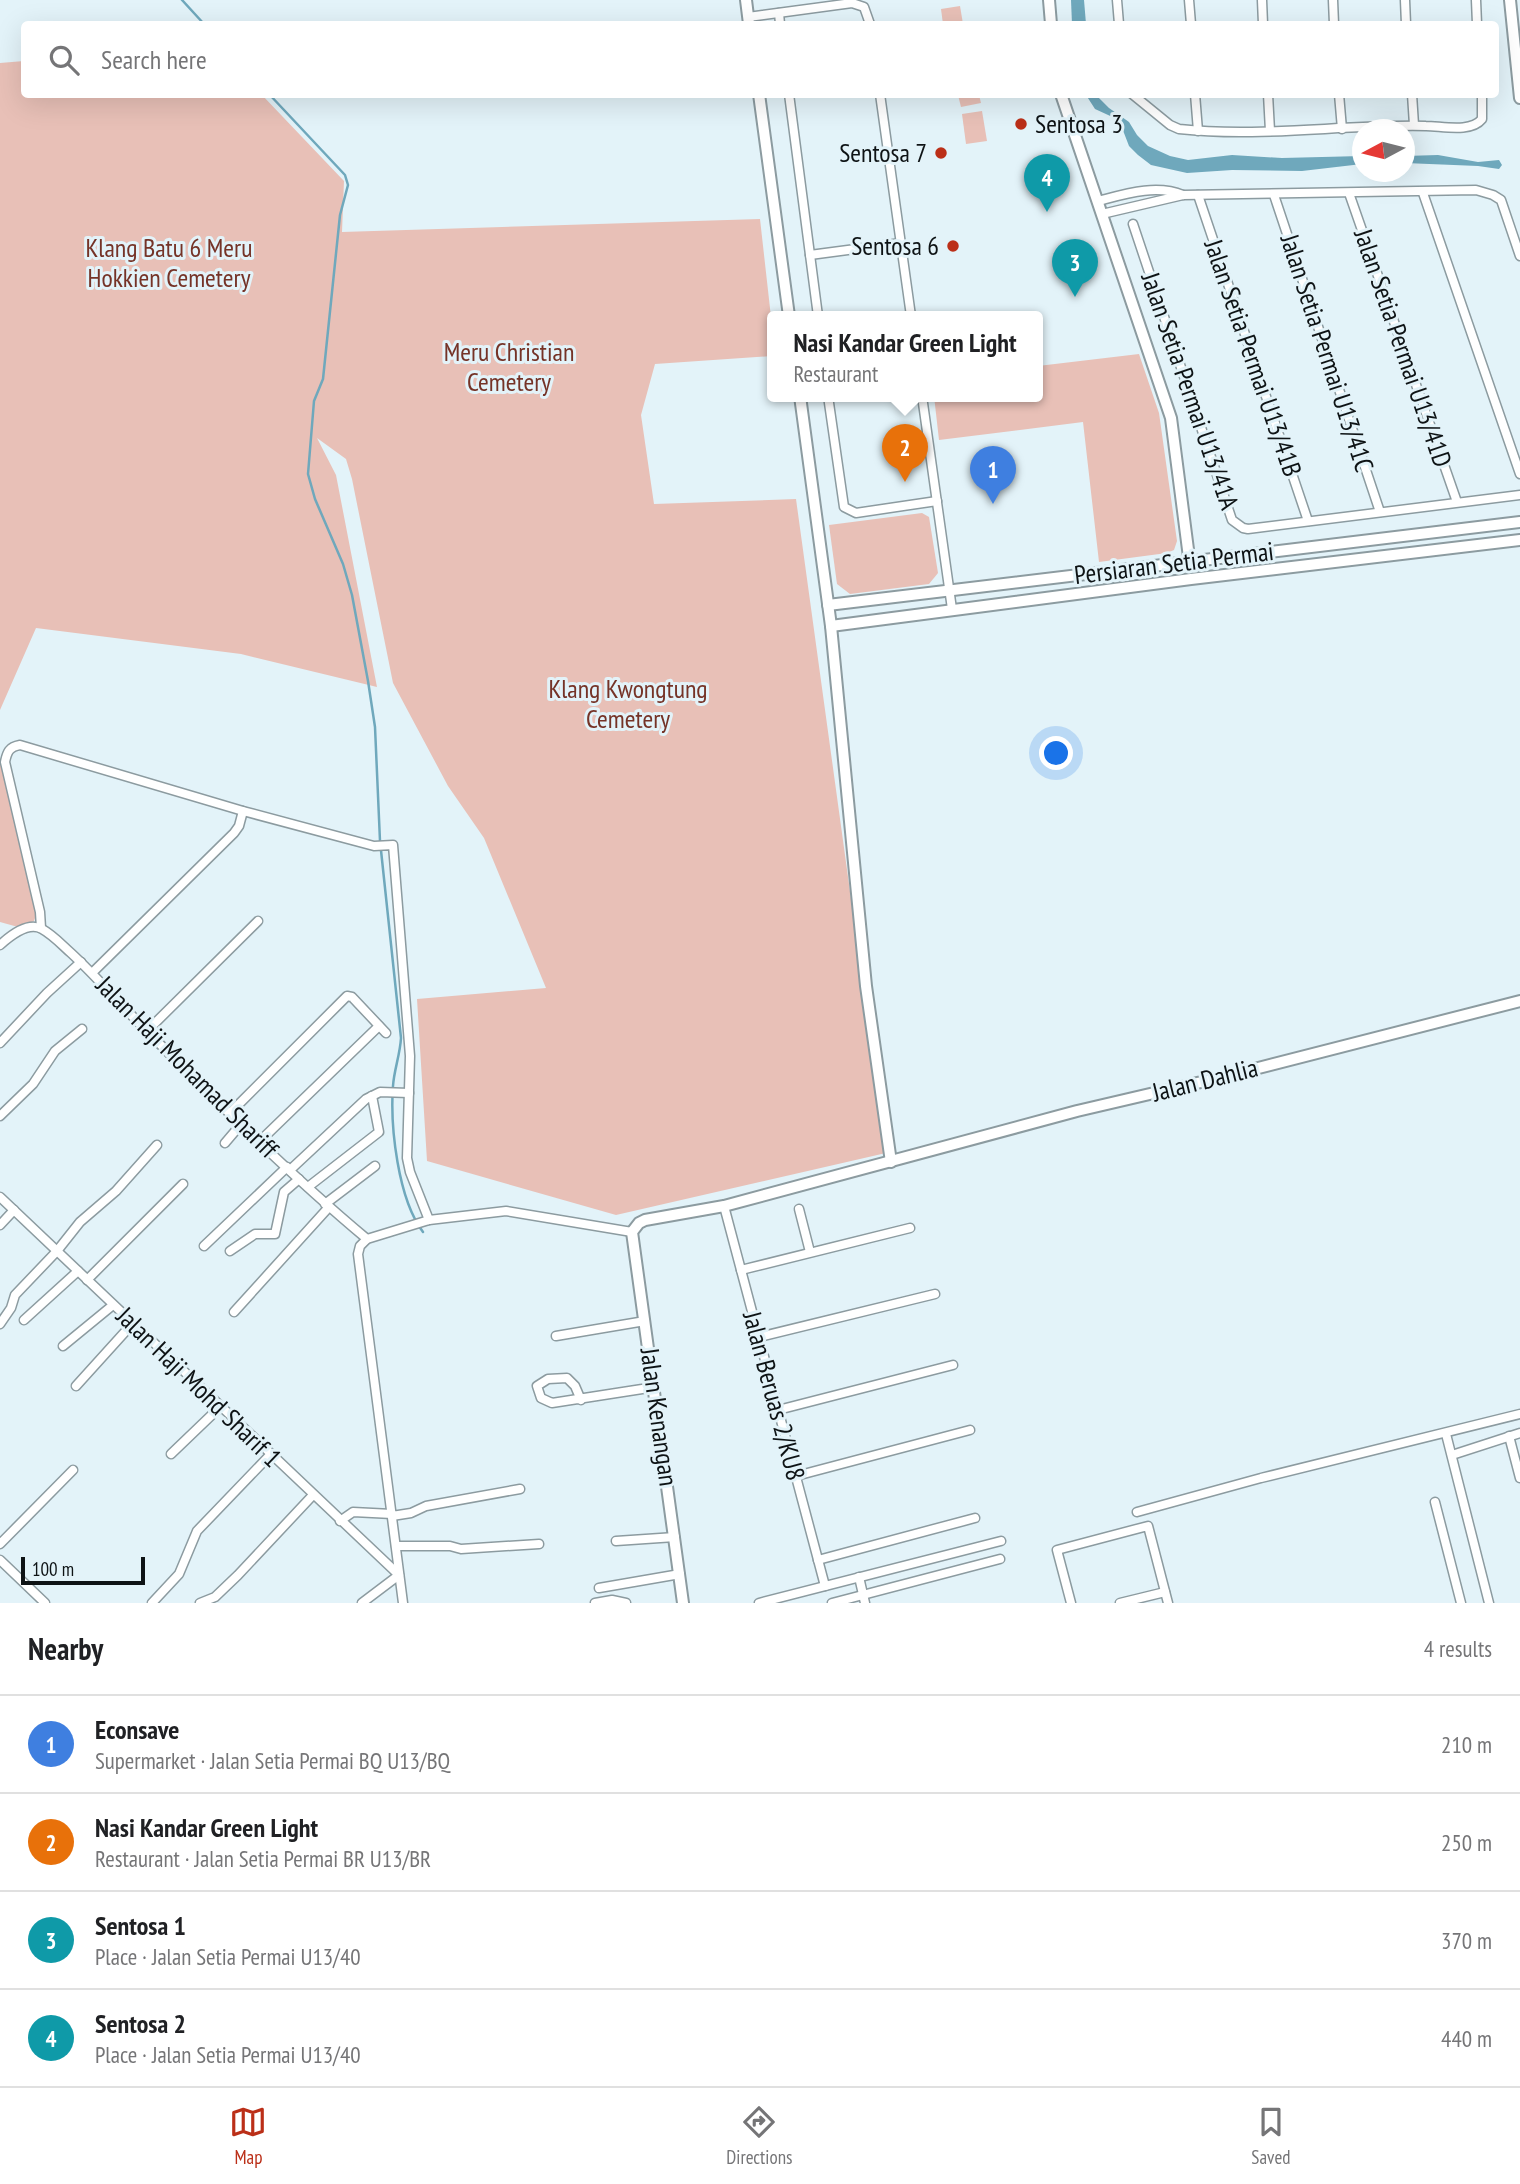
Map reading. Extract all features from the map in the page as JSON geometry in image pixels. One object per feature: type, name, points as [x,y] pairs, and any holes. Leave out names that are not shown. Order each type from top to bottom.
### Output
[{"type":"street","points":[[746,0],[749,21],[779,13],[852,3],[864,7],[869,21]]},
{"type":"street","points":[[1049,0],[1051,21]]},
{"type":"street","points":[[1117,0],[1119,21]]},
{"type":"street","points":[[1189,0],[1191,21]]},
{"type":"street","points":[[1262,0],[1263,21]]},
{"type":"street","points":[[1333,0],[1334,21]]},
{"type":"street","points":[[1405,0],[1406,21]]},
{"type":"street","points":[[1476,0],[1477,21]]},
{"type":"street","points":[[1510,0],[1520,98]]},
{"type":"street","points":[[779,13],[780,21]]},
{"type":"street","points":[[760,98],[788,311]]},
{"type":"street","points":[[790,98],[817,311]]},
{"type":"street","points":[[881,98],[910,311]]},
{"type":"street","points":[[1062,98],[1171,418],[1191,579]]},
{"type":"street","points":[[1137,98],[1170,125],[1180,129],[1270,131],[1352,128]]},
{"type":"street","points":[[1195,98],[1198,131]]},
{"type":"street","points":[[1268,98],[1270,131]]},
{"type":"street","points":[[1339,98],[1342,129]]},
{"type":"street","points":[[1412,98],[1414,119]]},
{"type":"street","points":[[1415,125],[1470,126],[1479,123],[1483,114],[1482,98]]},
{"type":"street","points":[[1102,214],[1183,195],[1476,190],[1500,200],[1520,256]]},
{"type":"street","points":[[1098,201],[1139,191],[1173,191],[1183,195]]},
{"type":"street","name":"Jalan Setia Permai U13/41D","points":[[1349,193],[1457,502]]},
{"type":"street","points":[[1423,193],[1520,474]]},
{"type":"street","name":"Jalan Setia Permai U13/41B","points":[[1198,195],[1308,521]]},
{"type":"street","name":"Jalan Setia Permai U13/41C","points":[[1274,195],[1380,512]]},
{"type":"street","name":"Jalan Setia Permai U13/41A","points":[[1133,224],[1232,520],[1242,528],[1520,495]]},
{"type":"street","points":[[810,255],[901,243]]},
{"type":"street","points":[[801,402],[831,626],[866,986],[891,1162]]},
{"type":"street","points":[[829,402],[844,507],[849,512],[937,501]]},
{"type":"street","points":[[923,402],[952,609]]},
{"type":"street","name":"Persiaran Setia Permai","points":[[828,605],[1520,522]]},
{"type":"street","name":"Persiaran Setia Permai","points":[[831,626],[1520,540]]},
{"type":"street","points":[[0,945],[13,934],[34,927],[41,928],[40,912],[7,778],[5,762],[7,752],[12,747],[29,746],[243,811],[374,846],[393,845],[410,1056],[399,1092],[407,1158],[421,1223]]},
{"type":"street","points":[[93,972],[234,833],[243,811]]},
{"type":"street","points":[[147,1031],[258,921]]},
{"type":"street","name":"Jalan Haji Mohamad Shariff","points":[[41,928],[93,972],[147,1031],[299,1179],[367,1239]]},
{"type":"street","points":[[0,1043],[47,993],[81,962]]},
{"type":"street","points":[[231,1112],[346,996],[352,997],[386,1033]]},
{"type":"street","name":"Jalan Dahlia","points":[[632,1232],[645,1220],[724,1206],[1077,1111],[1227,1076],[1520,1001]]},
{"type":"street","points":[[260,1141],[379,1026]]},
{"type":"street","points":[[0,1116],[33,1084],[55,1051],[82,1029]]},
{"type":"street","points":[[204,1246],[288,1168],[372,1096],[380,1092],[399,1092]]},
{"type":"street","points":[[308,1187],[379,1132],[372,1096]]},
{"type":"street","points":[[225,1143],[242,1123]]},
{"type":"street","points":[[0,1324],[11,1308],[15,1295],[80,1223],[116,1191],[157,1144]]},
{"type":"street","points":[[234,1312],[327,1205],[375,1166]]},
{"type":"street","points":[[230,1251],[255,1234],[275,1234],[284,1192],[299,1179]]},
{"type":"street","points":[[87,1280],[183,1184]]},
{"type":"street","name":"Jalan Haji Mohd Sharif 1","points":[[0,1197],[399,1575]]},
{"type":"street","name":"Jalan Beruas 2/KU8","points":[[724,1206],[825,1586]]},
{"type":"street","points":[[799,1209],[810,1252]]},
{"type":"street","points":[[0,1225],[14,1210]]},
{"type":"street","points":[[403,1603],[358,1254],[360,1246],[367,1239],[421,1223],[506,1211],[632,1232]]},
{"type":"street","points":[[741,1270],[910,1227]]},
{"type":"street","name":"Jalan Kenangan","points":[[632,1232],[683,1603]]},
{"type":"street","points":[[24,1320],[78,1271]]},
{"type":"street","points":[[758,1337],[935,1294]]},
{"type":"street","points":[[63,1346],[113,1305]]},
{"type":"street","points":[[556,1336],[645,1321]]},
{"type":"street","points":[[76,1386],[133,1323]]},
{"type":"street","points":[[778,1410],[953,1365]]},
{"type":"street","points":[[581,1400],[575,1386],[567,1378],[548,1379],[537,1386],[541,1398],[552,1403],[581,1400],[655,1387]]},
{"type":"street","points":[[171,1454],[220,1407]]},
{"type":"street","points":[[1137,1512],[1261,1478],[1520,1414]]},
{"type":"street","points":[[796,1476],[970,1430]]},
{"type":"street","points":[[1452,1455],[1520,1433]]},
{"type":"street","points":[[1446,1434],[1489,1603]]},
{"type":"street","points":[[1509,1436],[1520,1478]]},
{"type":"street","points":[[152,1603],[179,1574],[197,1531],[270,1455]]},
{"type":"street","points":[[0,1544],[73,1470]]},
{"type":"street","points":[[340,1521],[353,1512],[392,1515],[411,1513],[426,1506],[520,1489]]},
{"type":"street","points":[[200,1603],[215,1597],[313,1495]]},
{"type":"street","points":[[1435,1502],[1461,1603]]},
{"type":"street","points":[[818,1560],[975,1518]]},
{"type":"street","points":[[1071,1603],[1057,1550],[1148,1527],[1168,1603]]},
{"type":"street","points":[[616,1541],[675,1537]]},
{"type":"street","points":[[759,1603],[1001,1541]]},
{"type":"street","points":[[396,1546],[450,1546],[461,1549],[539,1544]]},
{"type":"street","points":[[832,1603],[864,1599],[1000,1559]]},
{"type":"street","points":[[0,1560],[45,1603]]},
{"type":"street","points":[[599,1588],[680,1574]]},
{"type":"street","points":[[362,1603],[399,1575]]},
{"type":"street","points":[[859,1577],[864,1599]]},
{"type":"street","points":[[1120,1603],[1165,1592]]},
{"type":"street","points":[[595,1603],[612,1600],[626,1603]]},
{"type":"green space","points":[[960,6],[962,21],[943,21],[941,9]]},
{"type":"green space","points":[[21,61],[21,98],[265,98],[344,181],[342,232],[760,219],[770,311],[767,311],[767,356],[655,364],[641,415],[654,504],[796,499],[886,1153],[616,1215],[427,1161],[417,999],[546,988],[484,838],[448,786],[393,683],[346,459],[317,438],[336,475],[377,687],[241,654],[36,628],[0,710],[0,63]]},
{"type":"green space","points":[[959,98],[980,98],[981,103],[961,107]]},
{"type":"green space","points":[[982,111],[987,141],[966,144],[962,114]]},
{"type":"green space","points":[[1139,354],[1159,413],[1177,541],[1174,550],[1099,562],[1083,422],[939,440],[935,402],[1043,402],[1043,365]]},
{"type":"green space","points":[[922,513],[929,517],[938,573],[929,584],[850,594],[837,584],[829,525]]},
{"type":"green space","points":[[0,762],[37,912],[34,921],[18,927],[0,922]]},
{"type":"water","points":[[1071,0],[1084,0],[1086,21],[1072,21]]},
{"type":"water","points":[[1088,98],[1099,98],[1129,122],[1148,146],[1170,156],[1188,160],[1232,155],[1282,158],[1352,156],[1352,165],[1302,171],[1232,170],[1187,173],[1151,165],[1138,155],[1129,146],[1119,120],[1095,109]]},
{"type":"water","points":[[1438,155],[1478,162],[1499,160],[1502,165],[1499,169],[1415,163],[1415,156]]},
{"type":"waterway","points":[[182,0],[201,21]]},
{"type":"waterway","points":[[273,98],[345,175],[348,185],[340,215],[323,379],[314,401],[308,474],[315,499],[343,564],[352,595],[375,727],[380,841],[401,1038],[393,1086],[393,1121],[398,1162],[407,1201],[423,1232]]},
{"type":"place","name":"Sentosa 3","points":[[1021,124]]},
{"type":"place","name":"Sentosa 7","points":[[941,153]]},
{"type":"place","name":"Sentosa 2","points":[[1047,212]]},
{"type":"place","name":"Sentosa 6","points":[[953,246]]},
{"type":"place","name":"Sentosa 1","points":[[1075,297]]},
{"type":"place","name":"Nasi Kandar Green Light","points":[[905,482]]},
{"type":"place","name":"Econsave","points":[[993,504]]},
{"type":"park label","name":"Klang Batu 6 Meru Hokkien Cemetery","points":[[169,263]]},
{"type":"park label","name":"Meru Christian Cemetery","points":[[509,367]]},
{"type":"park label","name":"Klang Kwongtung Cemetery","points":[[628,704]]}]
